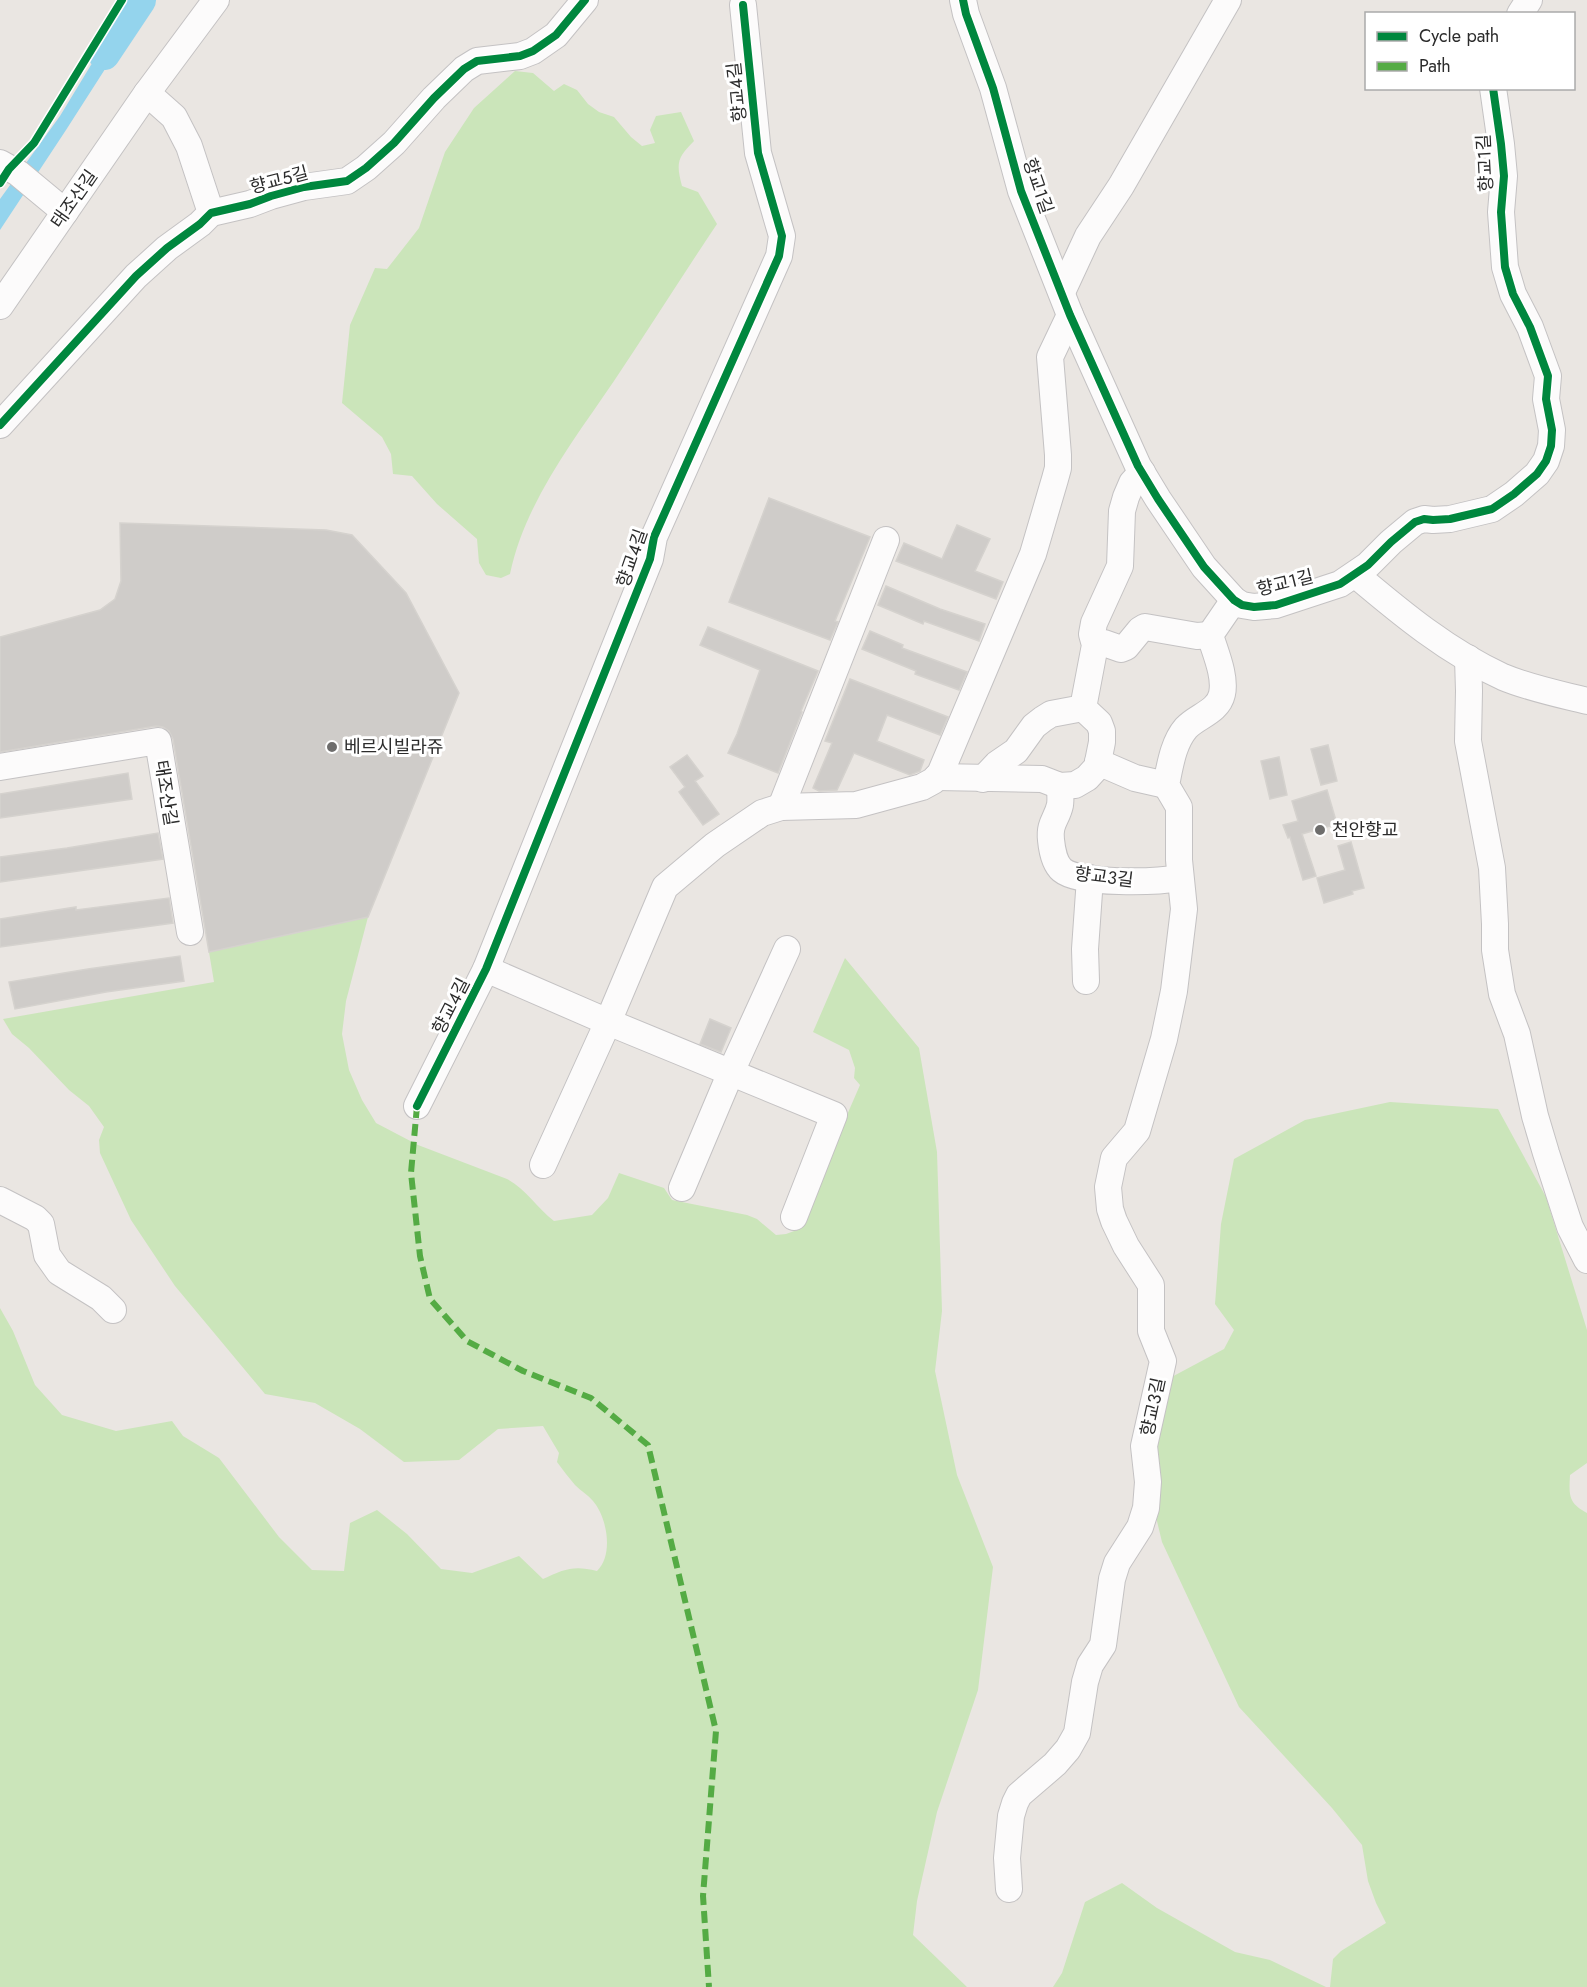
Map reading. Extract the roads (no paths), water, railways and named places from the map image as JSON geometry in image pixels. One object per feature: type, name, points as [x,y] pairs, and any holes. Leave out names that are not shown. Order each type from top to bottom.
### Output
[{"type":"street","name":"태조산길","points":[[0,306],[61,208],[216,0]]},
{"type":"street","name":"향교5길","points":[[0,425],[136,276],[211,213],[250,204],[304,187],[347,180],[366,168],[394,143],[434,98],[464,69],[477,61],[520,56],[533,51],[556,35],[585,0]]},
{"type":"street","name":"향교1길","points":[[963,0],[993,88],[1022,191],[1066,304],[1142,472],[1204,567],[1234,600],[1242,605],[1254,607],[1275,605],[1340,584],[1356,575],[1415,522],[1424,519],[1441,520],[1467,516],[1492,509],[1537,474],[1546,461],[1551,446],[1552,430],[1546,399],[1548,376],[1530,327],[1513,294],[1505,267],[1501,212],[1504,176],[1502,144],[1493,90]]},
{"type":"street","points":[[543,1165],[608,1022],[665,887],[715,845],[762,813],[781,807],[856,805],[922,787],[940,774],[1033,555],[1055,479],[1058,455],[1050,357],[1088,236],[1121,186],[1228,0]]},
{"type":"street","name":"향교4길","points":[[417,1106],[486,969],[650,559],[654,537],[774,271],[782,247],[782,236],[758,153],[743,5]]},
{"type":"street","points":[[147,93],[174,117],[189,146],[211,213]]},
{"type":"street","points":[[9,168],[61,208]]},
{"type":"street","points":[[1083,708],[1095,645],[1092,634],[1094,623],[1120,566],[1122,511],[1132,483],[1142,472]]},
{"type":"street","points":[[781,807],[886,540]]},
{"type":"street","points":[[1356,575],[1404,615],[1468,658],[1504,677],[1587,701]]},
{"type":"street","points":[[1210,635],[1234,600]]},
{"type":"street","points":[[1095,645],[1104,643],[1121,649],[1126,647],[1140,630],[1146,627],[1197,636],[1210,635]]},
{"type":"street","points":[[1098,762],[1136,778],[1166,785],[1172,757],[1180,738],[1188,727],[1213,709],[1219,702],[1222,692],[1219,666],[1210,635]]},
{"type":"street","points":[[1468,658],[1468,741],[1492,868],[1495,950],[1502,994],[1517,1034],[1528,1088],[1546,1153],[1570,1227],[1587,1260]]},
{"type":"street","points":[[937,777],[1042,779],[1060,786],[1075,785],[1087,778],[1097,767],[1102,731],[1099,723],[1083,708]]},
{"type":"street","points":[[983,779],[997,764],[1016,751],[1034,726],[1043,719],[1051,714],[1083,708]]},
{"type":"street","name":"태조산길","points":[[0,767],[158,741],[190,932]]},
{"type":"street","name":"향교3길","points":[[1010,1889],[1007,1858],[1011,1816],[1015,1803],[1019,1795],[1055,1764],[1068,1749],[1077,1733],[1090,1665],[1103,1646],[1112,1579],[1117,1563],[1140,1527],[1146,1508],[1148,1482],[1144,1446],[1163,1361],[1151,1331],[1151,1286],[1126,1246],[1114,1221],[1110,1209],[1108,1186],[1114,1158],[1137,1131],[1164,1038],[1174,991],[1184,909],[1180,878],[1179,807],[1166,785]]},
{"type":"street","name":"향교3길","points":[[1060,786],[1060,806],[1051,829],[1051,842],[1057,865],[1064,872],[1090,878],[1137,882],[1180,878]]},
{"type":"street","points":[[1086,981],[1085,949],[1090,878]]},
{"type":"street","points":[[682,1188],[787,949]]},
{"type":"street","name":"향교4길","points":[[486,969],[834,1115],[794,1217]]},
{"type":"street","points":[[0,1200],[35,1218],[41,1224],[47,1256],[59,1272],[101,1298],[113,1310]]},
{"type":"water","points":[[141,0],[152,0],[141,13],[0,230],[0,199],[60,116],[91,65]]},
{"type":"waterway","points":[[104,54],[140,0]]},
{"type":"place","name":"베르시빌라쥬","points":[[332,747]]},
{"type":"place","name":"천안향교","points":[[1320,830]]}]
